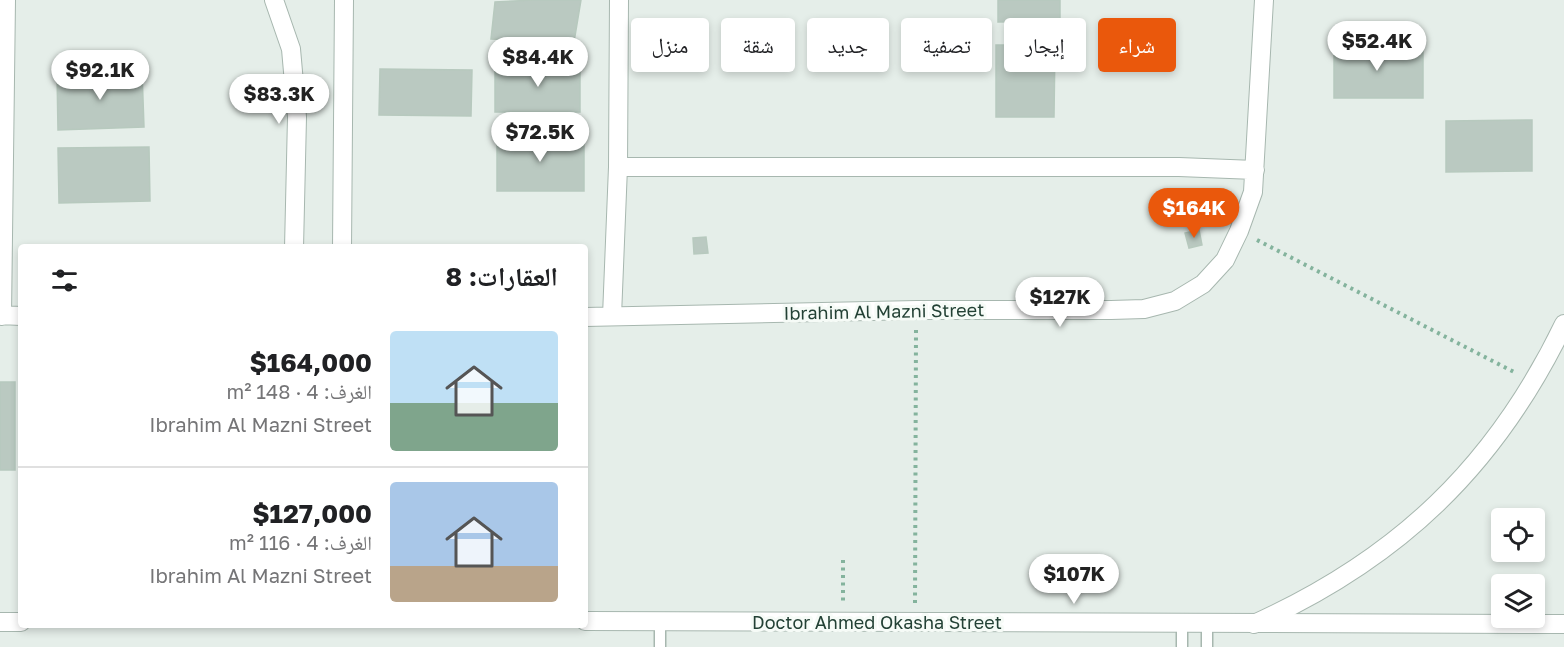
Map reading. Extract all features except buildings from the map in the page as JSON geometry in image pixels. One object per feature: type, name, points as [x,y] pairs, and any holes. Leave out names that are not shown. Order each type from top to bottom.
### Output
[{"type":"street","points":[[6,0],[1,316],[18,316]]},
{"type":"street","points":[[274,0],[291,48],[296,98],[294,244]]},
{"type":"street","points":[[342,244],[344,0]]},
{"type":"street","points":[[612,316],[618,167],[619,0]]},
{"type":"street","name":"Ibrahim Al Mazni Street","points":[[588,317],[916,310],[1144,309],[1175,301],[1203,284],[1225,260],[1239,231],[1253,192],[1264,0]]},
{"type":"street","points":[[618,167],[1179,167],[1255,170]]},
{"type":"street","points":[[1251,625],[1300,603],[1347,576],[1400,537],[1470,470],[1504,427],[1534,382],[1564,324]]},
{"type":"street","name":"Doctor Ahmed Okasha Street","points":[[588,621],[1207,625],[1564,624]]},
{"type":"street","points":[[0,622],[18,622]]},
{"type":"lane","points":[[660,622],[660,647]]},
{"type":"lane","points":[[1182,624],[1182,647]]},
{"type":"lane","points":[[1207,625],[1207,647]]},
{"type":"path","points":[[1239,231],[1534,382]]},
{"type":"path","points":[[915,622],[916,310]]},
{"type":"path","points":[[843,560],[843,622]]}]
